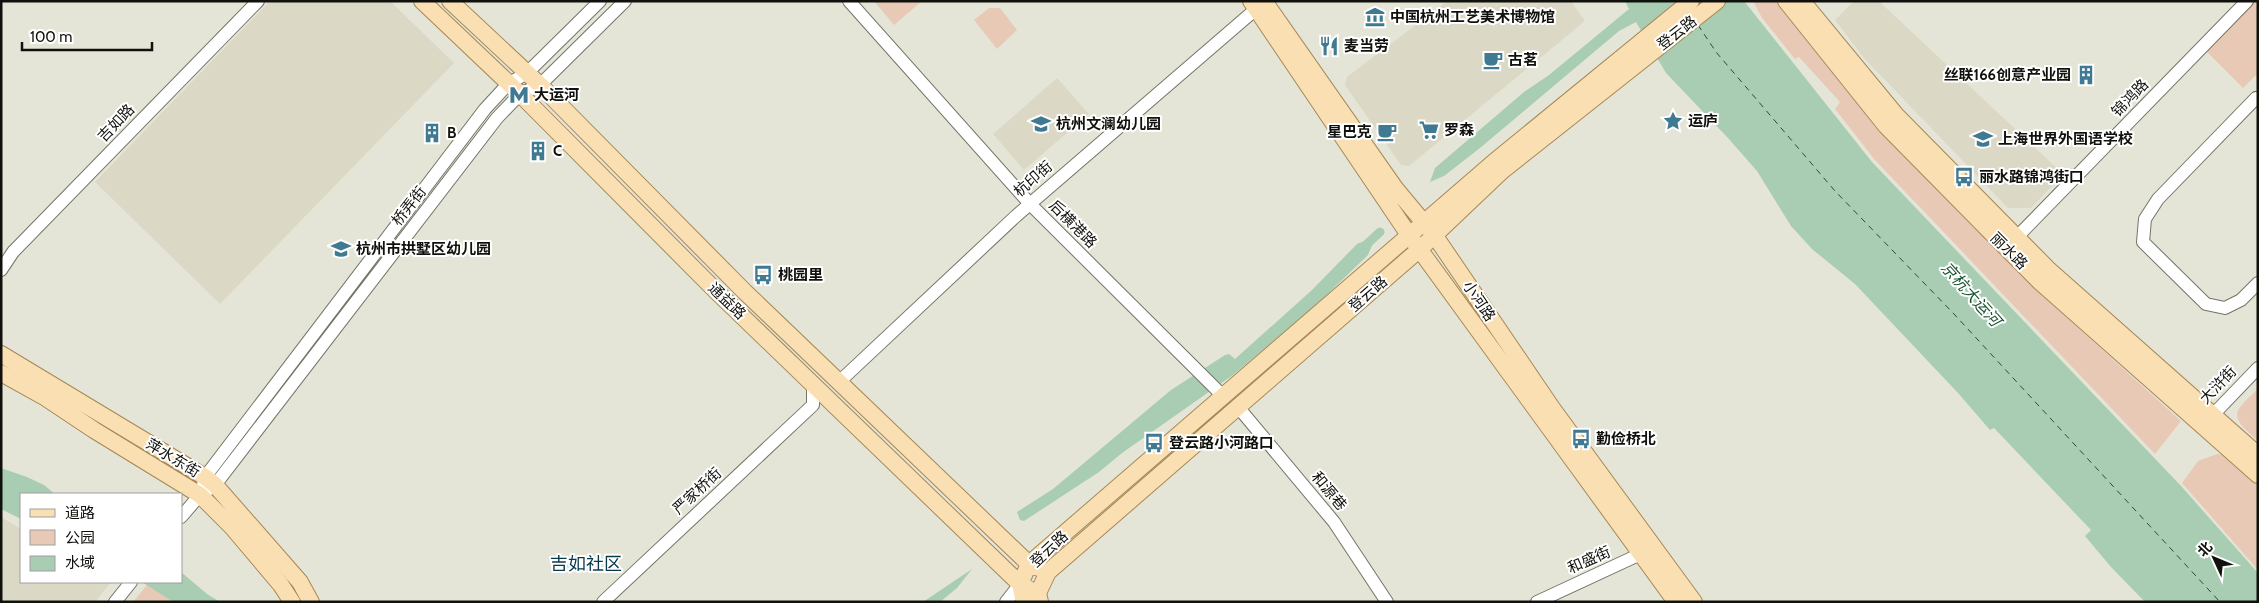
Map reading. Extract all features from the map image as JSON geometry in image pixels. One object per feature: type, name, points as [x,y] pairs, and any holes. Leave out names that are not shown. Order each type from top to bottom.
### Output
[{"type":"main road","name":"通益路","points":[[422,1],[515,89],[704,279],[1020,584],[1039,597]]},
{"type":"main road","name":"通益路","points":[[450,1],[526,74],[540,85],[694,241],[1029,564],[1048,572]]},
{"type":"main road","name":"登云路","points":[[1039,597],[1048,572],[1435,236],[1498,166],[1691,1]]},
{"type":"main road","name":"登云路","points":[[1020,584],[1029,564],[1218,391],[1409,234],[1716,1]]},
{"type":"main road","name":"丽水路","points":[[1786,1],[1886,126],[2039,281],[2208,420],[2258,455]]},
{"type":"main road","name":"丽水路","points":[[1802,1],[1896,115],[2016,238],[2208,420],[2258,475]]},
{"type":"main road","name":"小河路","points":[[1257,4],[1395,188],[1435,236],[1648,550],[1676,602]]},
{"type":"main road","name":"小河路","points":[[1257,4],[1409,234],[1648,550],[1694,602]]},
{"type":"main road","name":"萍水东街","points":[[1,354],[210,481],[300,582],[311,602]]},
{"type":"main road","name":"萍水东街","points":[[1,373],[46,398],[200,495],[232,527],[281,585],[292,602]]},
{"type":"main road","points":[[1020,584],[1024,602]]},
{"type":"street","name":"吉如路","points":[[1,270],[13,252],[258,1]]},
{"type":"street","name":"桥弄街","points":[[182,516],[497,118],[526,74],[600,1]]},
{"type":"street","name":"桥弄街","points":[[515,89],[540,85],[625,1]]},
{"type":"street","name":"后横港路","points":[[849,1],[1030,204],[1218,391]]},
{"type":"street","name":"锦鸿路","points":[[2016,238],[2247,1]]},
{"type":"street","name":"杭印街","points":[[839,382],[1030,204],[1257,4]]},
{"type":"street","points":[[2258,98],[2158,199],[2145,219],[2143,242],[2206,304],[2225,308],[2241,300],[2258,283]]},
{"type":"street","name":"大浒街","points":[[2208,420],[2258,368]]},
{"type":"street","points":[[813,384],[813,405],[838,408]]},
{"type":"street","name":"严家桥街","points":[[602,602],[813,405]]},
{"type":"street","name":"和源巷","points":[[1238,407],[1334,522],[1387,602]]},
{"type":"street","name":"和盛街","points":[[1537,602],[1648,550]]},
{"type":"street","points":[[116,600],[130,583]]},
{"type":"street","points":[[1006,602],[1020,584]]},
{"type":"shaded area","points":[[270,1],[390,1],[454,63],[220,304],[95,182]]},
{"type":"shaded area","points":[[1447,1],[1571,1],[1585,21],[1409,166],[1401,165],[1345,85],[1347,77]]},
{"type":"shaded area","name":"上海世界外国语学校","points":[[1854,1],[1882,1],[1881,3],[2063,174],[2031,208],[2008,208],[1864,58],[1835,20]]},
{"type":"shaded area","name":"杭州文澜幼儿园","points":[[1057,78],[1089,114],[1024,170],[993,134]]},
{"type":"shaded area","points":[[1,517],[20,528],[20,583],[110,583],[95,602],[1,602]]},
{"type":"green space","points":[[874,1],[922,1],[894,25]]},
{"type":"green space","points":[[1753,1],[1776,1],[1881,132],[2034,288],[2181,421],[2155,454],[1875,160],[1835,109],[1840,102],[1799,57],[1795,59],[1762,18]]},
{"type":"green space","points":[[2255,1],[2258,1],[2258,73],[2243,88],[2206,51]]},
{"type":"green space","points":[[989,8],[1000,8],[1017,30],[997,49],[974,20]]},
{"type":"green space","points":[[2258,389],[2258,441],[2242,425],[2237,415],[2238,410]]},
{"type":"green space","points":[[2217,454],[2228,455],[2258,481],[2258,570],[2182,483],[2198,461]]},
{"type":"green space","points":[[148,584],[173,602],[133,602]]},
{"type":"water","name":"京杭大运河","points":[[1625,1],[1744,1],[1872,162],[2182,487],[2258,573],[2258,602],[2145,602],[2111,567],[2085,536],[2091,530],[1994,428],[1990,430],[1958,393],[1855,284],[1812,249],[1791,226],[1757,171],[1666,73],[1636,22],[1619,31],[1444,176],[1430,182],[1435,168],[1524,92],[1549,75],[1629,9]]},
{"type":"water","points":[[1376,236],[1368,255],[1313,308],[1233,375],[1122,453],[1099,472],[1024,521],[1020,520],[1017,512],[1053,489],[1171,390],[1225,355],[1229,354],[1235,359],[1312,290],[1357,244]]},
{"type":"water","points":[[1,468],[44,485],[54,493],[20,493],[20,518],[1,509]]},
{"type":"water","points":[[972,569],[957,588],[940,602],[923,602]]},
{"type":"water","points":[[182,573],[207,594],[220,602],[173,602],[144,583],[182,583]]},
{"type":"waterway","points":[[1367,244],[1380,232]]},
{"type":"ferry route","points":[[1698,25],[1716,52],[1835,191],[1954,314],[2220,602]]},
{"type":"place","name":"中国杭州工艺美术博物馆","points":[[1375,17]]},
{"type":"place","name":"麦当劳","points":[[1329,46]]},
{"type":"place","name":"古茗","points":[[1493,60]]},
{"type":"place","name":"丝联166创意产业园","points":[[2086,75]]},
{"type":"place","name":"大运河","points":[[519,95]]},
{"type":"place","name":"运庐","points":[[1673,121]]},
{"type":"place","name":"杭州文澜幼儿园","points":[[1041,124]]},
{"type":"place","name":"罗森","points":[[1429,130]]},
{"type":"place","name":"星巴克","points":[[1387,132]]},
{"type":"place","name":"B","points":[[432,133]]},
{"type":"place","name":"上海世界外国语学校","points":[[1983,139]]},
{"type":"place","name":"C","points":[[538,151]]},
{"type":"place","name":"丽水路锦鸿街口","points":[[1964,177]]},
{"type":"place","name":"杭州市拱墅区幼儿园","points":[[341,249]]},
{"type":"place","name":"桃园里","points":[[763,275]]},
{"type":"place","name":"勤俭桥北","points":[[1581,439]]},
{"type":"place","name":"登云路小河路口","points":[[1154,443]]},
{"type":"district","name":"吉如社区","points":[[586,564]]}]
